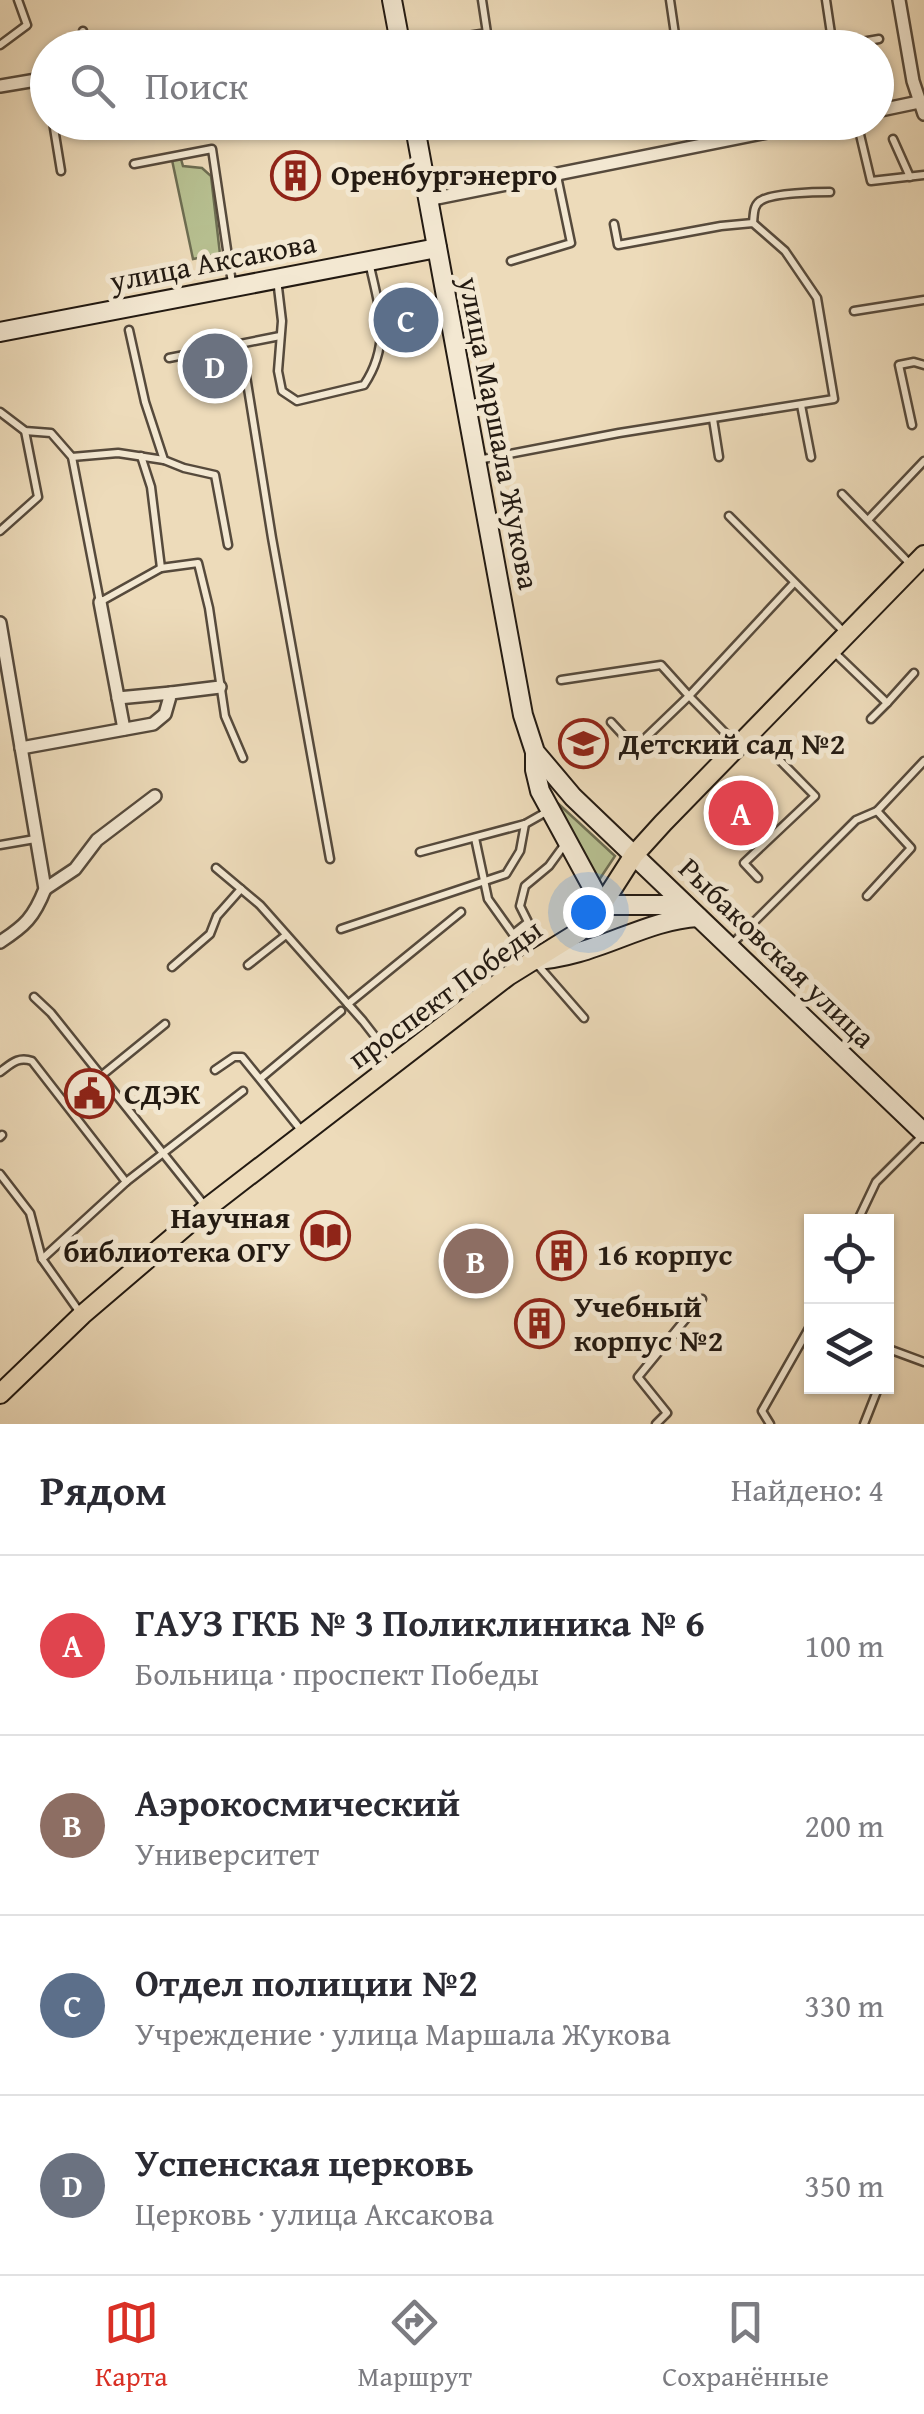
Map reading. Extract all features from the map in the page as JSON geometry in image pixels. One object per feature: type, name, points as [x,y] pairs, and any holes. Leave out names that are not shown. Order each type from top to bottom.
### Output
[{"type":"main road","points":[[392,0],[398,30]]},
{"type":"main road","name":"улица Маршала Жукова","points":[[417,140],[540,791],[602,905]]},
{"type":"main road","name":"улица Аксакова","points":[[0,332],[436,248]]},
{"type":"main road","name":"проспект Победы","points":[[0,1394],[82,1315],[206,1208],[508,976],[579,932],[602,905],[634,854],[918,561]]},
{"type":"main road","name":"улица Маршала Жукова","points":[[535,752],[573,797],[634,854]]},
{"type":"main road","name":"Рыбаковская улица","points":[[634,854],[924,1133]]},
{"type":"main road","points":[[602,905],[692,911]]},
{"type":"main road","points":[[534,960],[576,955],[692,911]]},
{"type":"street","points":[[894,110],[922,108],[912,80],[899,0]]},
{"type":"street","points":[[0,86],[30,81]]},
{"type":"street","points":[[427,200],[730,140]]},
{"type":"street","points":[[100,602],[124,729]]},
{"type":"street","points":[[0,623],[45,890],[29,922],[0,942]]},
{"type":"street","points":[[118,698],[220,687]]},
{"type":"street","points":[[21,748],[153,724],[165,714],[170,693]]},
{"type":"street","points":[[45,890],[75,869],[97,840],[155,796]]},
{"type":"lane","points":[[0,45],[27,26],[18,0]]},
{"type":"lane","points":[[482,0],[487,30]]},
{"type":"lane","points":[[670,0],[674,30]]},
{"type":"lane","points":[[826,0],[830,30]]},
{"type":"lane","points":[[56,140],[61,171]]},
{"type":"lane","points":[[861,140],[871,181],[924,175]]},
{"type":"lane","points":[[893,140],[910,177]]},
{"type":"lane","points":[[134,164],[212,150],[233,286]]},
{"type":"lane","points":[[511,262],[571,243],[557,176]]},
{"type":"lane","points":[[753,222],[755,207],[761,200],[830,192]]},
{"type":"lane","points":[[476,460],[834,399],[817,298],[785,251],[753,222],[618,246],[614,224]]},
{"type":"lane","points":[[277,278],[282,321],[278,371],[282,391],[296,400],[364,385],[372,374],[383,329],[368,261]]},
{"type":"lane","points":[[854,312],[924,300]]},
{"type":"lane","points":[[129,330],[145,402],[164,460]]},
{"type":"lane","points":[[169,358],[280,336]]},
{"type":"lane","points":[[240,345],[330,859]]},
{"type":"lane","points":[[912,425],[899,365],[924,364]]},
{"type":"lane","points":[[801,405],[811,457]]},
{"type":"lane","points":[[0,412],[25,430],[51,433],[72,457],[100,602],[160,568],[198,563],[209,608],[225,716],[243,758]]},
{"type":"lane","points":[[713,419],[719,457]]},
{"type":"lane","points":[[0,531],[38,497],[25,430]]},
{"type":"lane","points":[[72,457],[118,453],[164,460],[215,475],[228,545]]},
{"type":"lane","points":[[141,456],[151,487],[160,568]]},
{"type":"lane","points":[[868,520],[924,461]]},
{"type":"lane","points":[[842,494],[918,561]]},
{"type":"lane","points":[[729,516],[846,634]]},
{"type":"lane","points":[[611,722],[636,748],[794,583]]},
{"type":"lane","points":[[830,649],[887,703]]},
{"type":"lane","points":[[561,680],[661,665],[737,745]]},
{"type":"lane","points":[[871,719],[914,674]]},
{"type":"lane","points":[[751,730],[814,796],[744,864],[758,878]]},
{"type":"lane","points":[[730,947],[856,820],[877,811],[924,761]]},
{"type":"lane","points":[[420,852],[525,824],[549,811]]},
{"type":"lane","points":[[867,896],[911,848],[877,811]]},
{"type":"lane","points":[[341,929],[506,874],[520,851],[525,824]]},
{"type":"lane","points":[[475,838],[488,899],[513,934],[528,922],[520,906],[526,886],[566,843]]},
{"type":"lane","points":[[0,845],[36,839]]},
{"type":"lane","points":[[216,868],[260,905],[395,1062]]},
{"type":"lane","points":[[172,967],[210,934],[217,916],[241,889]]},
{"type":"lane","points":[[348,1004],[461,912]]},
{"type":"lane","points":[[248,965],[286,935]]},
{"type":"lane","points":[[534,960],[584,1018]]},
{"type":"lane","points":[[34,997],[51,1013],[206,1208]]},
{"type":"lane","points":[[260,1078],[341,1010]]},
{"type":"lane","points":[[101,1076],[165,1024]]},
{"type":"lane","points":[[215,1070],[242,1057],[304,1133]]},
{"type":"lane","points":[[0,1072],[16,1060],[32,1061],[126,1182]]},
{"type":"lane","points":[[42,1259],[126,1182],[243,1090]]},
{"type":"lane","points":[[862,1214],[876,1182],[924,1133]]},
{"type":"lane","points":[[0,1174],[30,1213],[42,1259],[82,1315]]},
{"type":"lane","points":[[656,1424],[667,1413],[638,1377],[702,1299]]},
{"type":"lane","points":[[770,1424],[762,1411],[804,1338]]},
{"type":"lane","points":[[894,1351],[924,1362]]},
{"type":"lane","points":[[864,1424],[876,1394]]},
{"type":"green space","points":[[181,159],[183,166],[202,168],[211,176],[220,254],[193,259],[172,160]]},
{"type":"green space","points":[[550,796],[615,856],[597,883]]},
{"type":"place","name":"Оренбургэнерго","points":[[296,175]]},
{"type":"place","name":"Отдел полиции №2","points":[[406,320]]},
{"type":"place","name":"Успенская церковь","points":[[215,366]]},
{"type":"place","name":"Детский сад №2","points":[[584,744]]},
{"type":"place","name":"ГАУЗ ГКБ № 3 Поликлиника № 6","points":[[741,813]]},
{"type":"place","name":"СДЭК","points":[[89,1094]]},
{"type":"place","name":"Научная библиотека ОГУ","points":[[325,1235]]},
{"type":"place","name":"16 корпус","points":[[562,1255]]},
{"type":"place","name":"Аэрокосмический","points":[[476,1261]]},
{"type":"place","name":"Учебный корпус №2","points":[[539,1324]]}]
